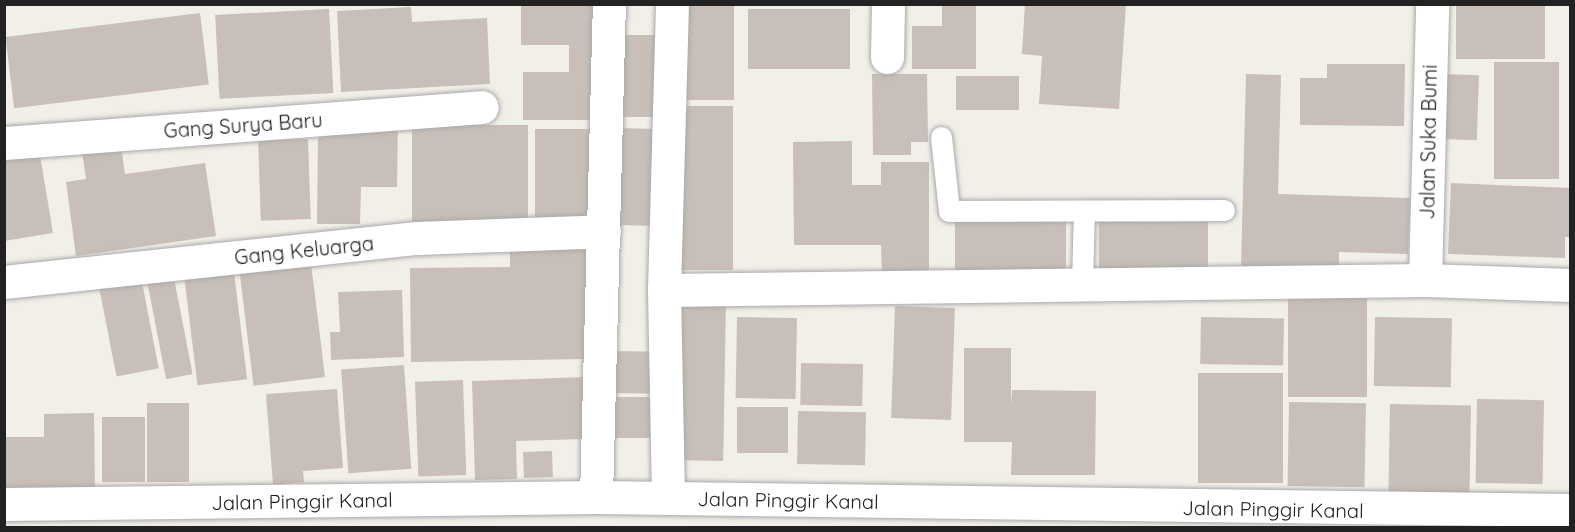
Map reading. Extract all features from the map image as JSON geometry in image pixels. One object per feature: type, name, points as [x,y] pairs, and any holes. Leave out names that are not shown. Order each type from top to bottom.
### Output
[{"type":"street","points":[[596,497],[609,4]]},
{"type":"street","points":[[668,498],[664,290],[672,4]]},
{"type":"street","points":[[887,57],[888,4]]},
{"type":"street","name":"Jalan Suka Bumi","points":[[1425,280],[1432,4]]},
{"type":"street","name":"Gang Surya Baru","points":[[4,143],[482,107]]},
{"type":"street","name":"Gang Keluarga","points":[[4,282],[417,238],[604,231]]},
{"type":"street","points":[[664,290],[1425,280],[1570,285]]},
{"type":"street","name":"Jalan Pinggir Kanal","points":[[4,504],[596,497],[1570,510]]},
{"type":"lane","points":[[941,137],[949,211],[1224,210]]},
{"type":"lane","points":[[1082,285],[1084,211]]},
{"type":"building","points":[[521,4],[599,4],[598,120],[523,120],[523,72],[569,72],[569,45],[521,45]]},
{"type":"building","points":[[681,4],[734,4],[734,100],[681,100]]},
{"type":"building","points":[[942,4],[976,4],[976,69],[912,69],[912,26],[942,26]]},
{"type":"building","points":[[1025,4],[1126,4],[1119,109],[1039,104],[1042,56],[1022,54]]},
{"type":"building","points":[[1456,4],[1545,4],[1545,59],[1456,59]]},
{"type":"building","points":[[411,7],[412,22],[487,18],[490,84],[341,92],[337,11]]},
{"type":"building","points":[[329,9],[333,93],[220,99],[215,15]]},
{"type":"building","points":[[748,9],[850,9],[850,69],[748,69]]},
{"type":"building","points":[[200,13],[209,84],[14,108],[5,37]]},
{"type":"building","points":[[613,35],[657,35],[657,117],[613,117]]},
{"type":"building","points":[[1494,62],[1559,62],[1559,179],[1494,179]]},
{"type":"building","points":[[1327,64],[1405,64],[1404,126],[1300,125],[1300,78],[1327,78]]},
{"type":"building","points":[[872,74],[927,74],[928,142],[911,142],[911,155],[873,155]]},
{"type":"building","points":[[1246,74],[1281,75],[1278,194],[1410,198],[1408,254],[1339,252],[1339,271],[1241,267]]},
{"type":"building","points":[[1444,74],[1479,75],[1477,140],[1442,139]]},
{"type":"building","points":[[956,76],[1019,76],[1019,110],[956,110]]},
{"type":"building","points":[[680,106],[733,106],[733,270],[680,270]]},
{"type":"building","points":[[398,121],[397,187],[361,187],[360,224],[317,224],[318,132]]},
{"type":"building","points":[[412,125],[528,125],[528,227],[412,227]]},
{"type":"building","points":[[613,128],[665,129],[663,226],[611,225]]},
{"type":"building","points":[[535,129],[594,129],[594,222],[535,222]]},
{"type":"building","points":[[308,139],[311,219],[261,221],[258,141]]},
{"type":"building","points":[[852,141],[852,185],[881,185],[881,162],[929,162],[929,274],[882,274],[881,245],[794,245],[793,142]]},
{"type":"building","points":[[121,146],[125,174],[205,163],[216,236],[76,256],[66,182],[86,179],[82,152]]},
{"type":"building","points":[[39,149],[53,233],[4,241],[4,154]]},
{"type":"building","points":[[1451,183],[1570,188],[1570,237],[1565,237],[1565,258],[1448,254]]},
{"type":"building","points":[[955,215],[1066,215],[1066,274],[955,274]]},
{"type":"building","points":[[1099,222],[1208,222],[1208,272],[1099,272]]},
{"type":"building","points":[[587,244],[589,359],[411,362],[410,268],[510,267],[510,245]]},
{"type":"building","points":[[310,255],[325,377],[254,386],[239,264]]},
{"type":"building","points":[[233,264],[247,379],[198,385],[183,270]]},
{"type":"building","points":[[172,268],[193,374],[166,379],[145,273]]},
{"type":"building","points":[[140,272],[159,368],[116,376],[98,280]]},
{"type":"building","points":[[402,290],[404,357],[331,360],[330,332],[340,332],[338,292]]},
{"type":"building","points":[[1288,297],[1367,297],[1367,397],[1288,397]]},
{"type":"building","points":[[672,300],[726,301],[723,461],[669,460]]},
{"type":"building","points":[[895,306],[955,308],[951,420],[891,418]]},
{"type":"building","points":[[737,317],[797,318],[796,399],[736,398]]},
{"type":"building","points":[[1201,317],[1284,318],[1283,365],[1200,364]]},
{"type":"building","points":[[1375,317],[1452,318],[1451,387],[1374,386]]},
{"type":"building","points":[[964,348],[1011,348],[1011,408],[1012,390],[1096,391],[1095,475],[1011,475],[1012,442],[964,442]]},
{"type":"building","points":[[609,351],[658,352],[657,394],[608,393]]},
{"type":"building","points":[[801,363],[863,364],[862,406],[800,405]]},
{"type":"building","points":[[404,365],[411,469],[348,473],[341,369]]},
{"type":"building","points":[[1198,373],[1283,373],[1283,483],[1198,483]]},
{"type":"building","points":[[584,377],[586,439],[516,441],[517,479],[475,480],[472,381]]},
{"type":"building","points":[[463,380],[466,475],[418,477],[415,382]]},
{"type":"building","points":[[337,389],[343,468],[303,471],[304,482],[273,485],[266,394]]},
{"type":"building","points":[[610,397],[656,397],[656,438],[610,438]]},
{"type":"building","points":[[1477,399],[1544,400],[1543,484],[1476,483]]},
{"type":"building","points":[[1289,402],[1366,403],[1365,487],[1288,486]]},
{"type":"building","points":[[147,403],[189,403],[189,482],[147,482]]},
{"type":"building","points":[[1390,404],[1471,405],[1469,492],[1388,491]]},
{"type":"building","points":[[737,407],[788,407],[788,453],[737,453]]},
{"type":"building","points":[[798,411],[866,412],[865,465],[797,464]]},
{"type":"building","points":[[94,413],[95,493],[4,494],[4,437],[44,437],[44,414]]},
{"type":"building","points":[[102,417],[145,417],[145,482],[102,482]]},
{"type":"building","points":[[552,451],[553,477],[524,478],[523,452]]}]
